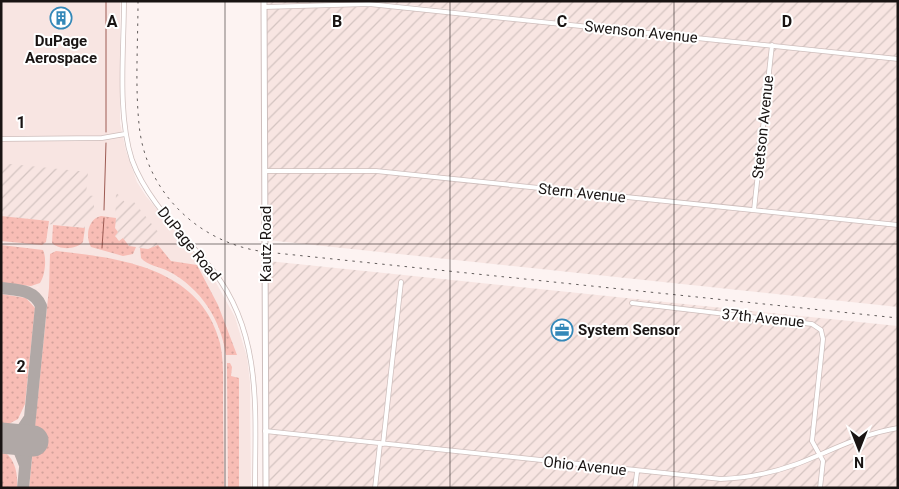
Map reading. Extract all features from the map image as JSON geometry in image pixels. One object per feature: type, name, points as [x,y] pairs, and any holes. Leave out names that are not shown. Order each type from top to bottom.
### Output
[{"type":"street","name":"DuPage Road","points":[[124,1],[125,134],[142,186],[215,274],[227,292],[244,330],[255,383],[255,488]]},
{"type":"street","name":"Swenson Avenue","points":[[264,4],[369,4],[898,59]]},
{"type":"street","name":"Kautz Road","points":[[264,4],[266,488]]},
{"type":"street","name":"Stetson Avenue","points":[[754,210],[772,45]]},
{"type":"street","points":[[1,139],[102,138],[125,134]]},
{"type":"street","name":"Stern Avenue","points":[[265,171],[376,171],[898,225]]},
{"type":"street","points":[[375,488],[401,282]]},
{"type":"street","name":"37th Avenue","points":[[632,303],[812,324],[821,330],[823,339],[812,442],[823,461],[820,488]]},
{"type":"street","name":"Ohio Avenue","points":[[265,431],[710,479],[735,478],[772,472],[857,438],[898,428]]},
{"type":"street","points":[[635,488],[637,472]]},
{"type":"shaded area","points":[[1,1],[120,1],[120,123],[126,151],[137,182],[146,196],[213,277],[235,317],[247,357],[250,382],[251,488],[1,488]]},
{"type":"shaded area","points":[[268,1],[370,1],[268,4]]},
{"type":"shaded area","points":[[370,1],[898,1],[898,57]]},
{"type":"shaded area","points":[[370,5],[898,61],[898,307],[267,240],[267,9]]},
{"type":"shaded area","points":[[1,163],[88,172],[86,195],[94,196],[94,209],[85,221],[85,228],[48,224],[48,221],[1,216]]},
{"type":"shaded area","points":[[116,192],[128,206],[134,202],[159,233],[153,238],[158,245],[148,249],[129,246],[123,238],[120,241],[115,235],[118,232],[115,228]]},
{"type":"shaded area","points":[[1,216],[49,221],[46,242],[42,245],[1,241]]},
{"type":"shaded area","points":[[101,216],[116,218],[115,228],[118,232],[115,236],[119,241],[123,238],[129,246],[136,247],[133,254],[123,256],[91,247],[88,238],[89,228],[93,221]]},
{"type":"shaded area","points":[[53,225],[85,228],[83,242],[72,248],[63,248],[55,245],[52,243]]},
{"type":"shaded area","points":[[1,245],[43,250],[45,267],[40,283],[31,286],[1,283]]},
{"type":"shaded area","points":[[158,245],[171,261],[197,265],[218,305],[237,355],[226,355],[219,329],[208,306],[200,296],[180,278],[141,258],[140,248],[148,249]]},
{"type":"shaded area","points":[[56,251],[131,263],[177,283],[196,298],[210,318],[220,343],[223,378],[224,488],[29,488],[33,449],[37,449],[38,435],[34,434],[49,288],[50,254]]},
{"type":"shaded area","points":[[268,261],[898,326],[898,488],[269,488]]},
{"type":"shaded area","points":[[1,294],[26,298],[35,308],[25,404],[18,419],[1,428]]},
{"type":"shaded area","points":[[227,363],[230,363],[232,367],[231,376],[239,378],[239,488],[228,488]]},
{"type":"shaded area","points":[[1,449],[10,457],[15,466],[17,488],[1,488]]},
{"type":"waterway","points":[[106,1],[106,132]]},
{"type":"waterway","points":[[104,210],[106,143]]},
{"type":"waterway","points":[[102,248],[104,218]]},
{"type":"taxiway","points":[[1,288],[29,293],[38,300],[41,306],[23,488]]},
{"type":"taxiway","points":[[25,465],[19,450],[6,438],[21,431],[29,419]]},
{"type":"runway","points":[[1,438],[33,441]]},
{"type":"railway","points":[[138,1],[137,94],[143,149],[152,172],[164,192],[198,226],[219,238],[242,247],[266,252],[898,318]]},
{"type":"place","name":"DuPage Aerospace","points":[[61,18]]},
{"type":"place","name":"System Sensor","points":[[562,330]]}]
